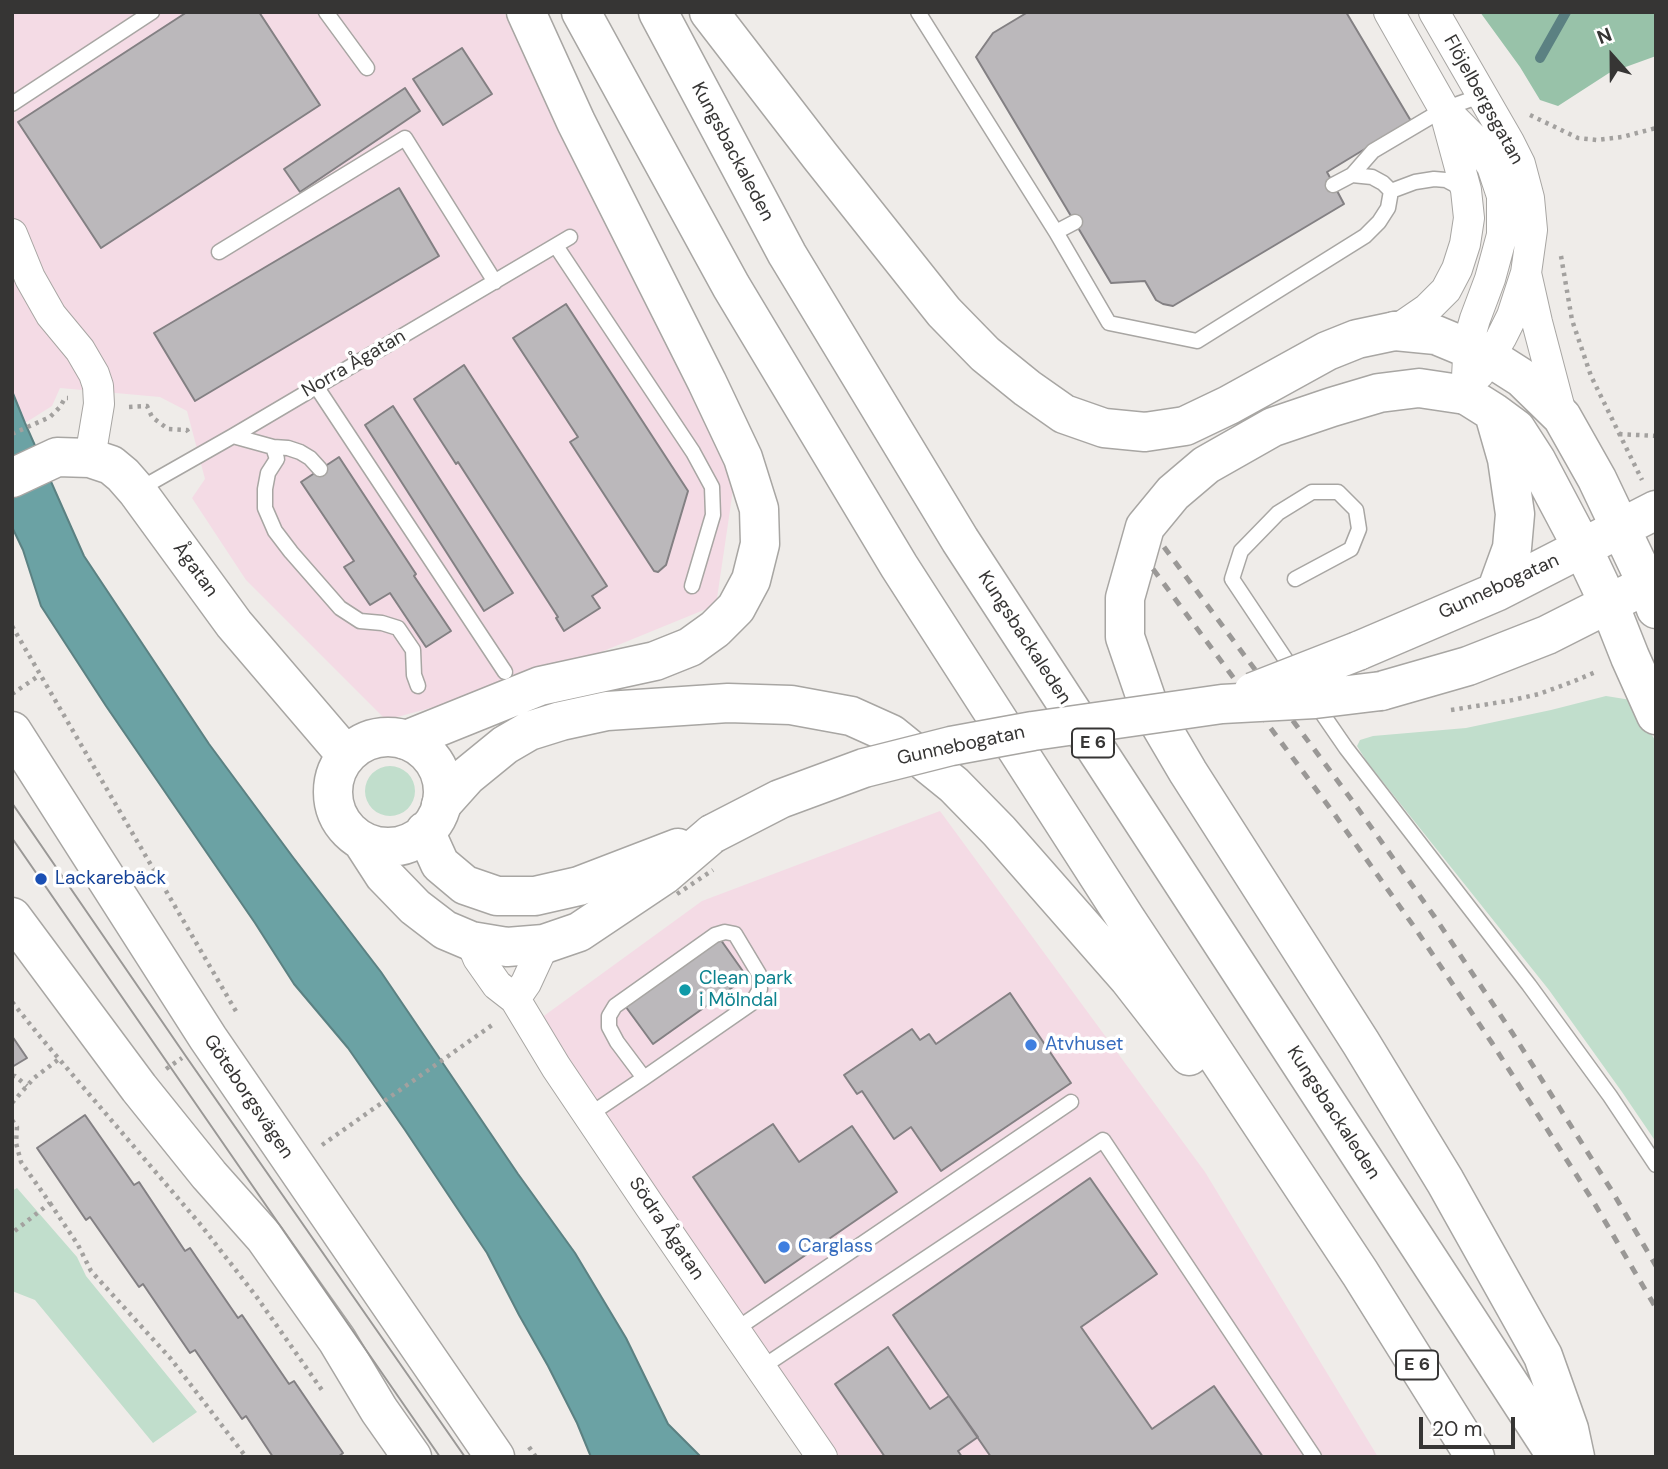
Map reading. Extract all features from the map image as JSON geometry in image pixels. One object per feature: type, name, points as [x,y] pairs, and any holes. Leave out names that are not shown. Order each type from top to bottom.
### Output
[{"type":"main road","points":[[406,740],[540,685],[655,661],[690,647],[715,629],[736,608],[751,580],[760,544],[759,509],[743,458],[576,122],[526,12]]},
{"type":"main road","name":"E 6","points":[[581,12],[731,286],[899,566],[1126,919],[1360,1273],[1475,1457]]},
{"type":"main road","name":"Kungsbackaleden","points":[[658,12],[787,254],[960,540],[1557,1457]]},
{"type":"main road","points":[[709,12],[944,312],[985,354],[1064,414],[1104,428],[1131,431],[1145,432],[1185,426],[1327,351],[1395,331]]},
{"type":"main road","name":"Flöjelbergsgatan","points":[[1395,331],[1436,335],[1479,353],[1522,378],[1562,416],[1653,591]]},
{"type":"main road","points":[[1575,1457],[1569,1429],[1543,1356],[1445,1181],[1147,704],[1125,637],[1125,598],[1145,527],[1173,493],[1206,465],[1273,427],[1379,393],[1419,388],[1480,403],[1516,429],[1536,460],[1609,604],[1656,715]]},
{"type":"main road","name":"Flöjelbergsgatan","points":[[1480,403],[1507,459],[1515,514],[1512,548],[1496,592]]},
{"type":"main road","points":[[12,478],[74,458]]},
{"type":"main road","name":"Ågatan","points":[[74,458],[111,465],[123,475],[234,624],[346,755]]},
{"type":"main road","name":"Gunnebogatan","points":[[1222,704],[1496,592],[1656,510]]},
{"type":"main road","name":"Gunnebogatan","points":[[433,818],[440,863],[465,886],[497,896],[535,896],[579,886],[663,876],[714,851],[780,799],[864,768],[951,746],[1032,731],[1222,704],[1315,699],[1381,691],[1468,666],[1547,635],[1609,604],[1653,591]]},
{"type":"main road","points":[[362,841],[379,846],[397,846],[414,841],[467,776],[505,745],[529,731],[561,721],[607,711],[728,703],[791,705],[851,716],[891,734],[954,785],[999,831],[1129,979],[1360,1273]]},
{"type":"main road","name":"Göteborgsvägen","points":[[12,731],[208,1038],[512,1451]]},
{"type":"main road","points":[[433,818],[443,789],[440,773],[421,747],[406,740],[374,738],[346,755],[335,775],[333,798],[340,820],[362,841],[384,875],[415,907],[444,930],[471,941],[506,947],[544,944],[579,932],[663,876]]},
{"type":"main road","points":[[12,917],[139,1088],[209,1175],[265,1238],[337,1340],[379,1410],[412,1457]]},
{"type":"street","name":"Flöjelbergsgatan","points":[[1389,12],[1444,108],[1466,190],[1469,218],[1465,244],[1457,269],[1446,290],[1427,309],[1395,331]]},
{"type":"street","name":"Flöjelbergsgatan","points":[[1434,12],[1509,142],[1520,164],[1529,198],[1532,230],[1526,273],[1512,316],[1501,338],[1479,353]]},
{"type":"street","name":"Flöjelbergsgatan","points":[[1444,108],[1474,138],[1492,166],[1502,196],[1502,235],[1469,340],[1479,353],[1480,403]]},
{"type":"street","points":[[12,234],[30,278],[51,315],[79,350],[98,386],[99,404],[74,458]]},
{"type":"street","name":"Flöjelbergsgatan","points":[[1526,273],[1536,322],[1562,416]]},
{"type":"street","name":"Södra Ågatan","points":[[471,941],[478,958],[497,985],[515,999],[556,1067],[822,1457]]},
{"type":"street","points":[[515,999],[526,983],[544,944]]},
{"type":"lane","points":[[12,104],[152,12]]},
{"type":"lane","points":[[326,12],[367,68]]},
{"type":"lane","points":[[918,12],[1056,232],[1109,323],[1197,341],[1365,236],[1388,208],[1391,191]]},
{"type":"lane","points":[[1333,185],[1352,175],[1373,151],[1444,108],[1483,95]]},
{"type":"lane","points":[[219,252],[405,138],[495,282]]},
{"type":"lane","points":[[1352,175],[1372,177],[1391,191]]},
{"type":"lane","points":[[1391,191],[1415,182],[1434,179],[1446,180],[1466,190]]},
{"type":"lane","points":[[1056,232],[1075,222]]},
{"type":"lane","name":"Norra Ågatan","points":[[137,491],[570,237]]},
{"type":"lane","points":[[556,246],[693,452],[712,487],[713,515],[692,586]]},
{"type":"lane","points":[[316,386],[505,672]]},
{"type":"lane","points":[[233,436],[300,452],[320,469]]},
{"type":"lane","points":[[274,447],[277,458],[268,473],[265,508],[275,531],[340,608],[360,621],[382,622],[398,628],[413,650],[414,675],[418,686]]},
{"type":"lane","points":[[1295,579],[1351,549],[1359,529],[1356,510],[1338,492],[1312,492],[1278,513],[1241,551],[1231,579],[1346,748],[1529,985],[1610,1096],[1656,1165]]},
{"type":"lane","points":[[589,1115],[644,1078],[751,1003],[760,989],[759,974],[735,934],[725,932],[715,935],[615,1006],[609,1016],[609,1027],[644,1078]]},
{"type":"lane","points":[[735,1330],[1072,1102]]},
{"type":"lane","points":[[761,1367],[1103,1140],[1314,1457]]},
{"type":"path","points":[[1524,112],[1578,138],[1598,140],[1622,137],[1656,128]]},
{"type":"path","points":[[12,434],[32,425]]},
{"type":"path","points":[[1619,434],[1656,436]]},
{"type":"path","points":[[12,626],[239,1016],[105,1113]]},
{"type":"path","points":[[1443,711],[1539,694],[1630,657]]},
{"type":"path","points":[[12,694],[40,675]]},
{"type":"path","points":[[663,876],[714,851]]},
{"type":"path","points":[[12,1002],[200,1224],[256,1296],[331,1403]]},
{"type":"path","points":[[314,1134],[322,1146],[452,1054]]},
{"type":"path","points":[[12,1103],[27,1086],[59,1059]]},
{"type":"path","points":[[12,1076],[27,1086]]},
{"type":"path","points":[[12,1120],[17,1126],[16,1143],[20,1162],[78,1245],[91,1271],[171,1359],[246,1457]]},
{"type":"path","points":[[12,1233],[50,1203]]},
{"type":"path","points":[[512,1451],[536,1457]]},
{"type":"shaded area","points":[[12,12],[504,12],[734,483],[716,605],[601,652],[460,700],[386,720],[246,580],[192,498],[205,479],[187,411],[160,397],[60,388],[52,406],[25,423],[12,391]]},
{"type":"shaded area","points":[[940,811],[1205,1172],[1378,1457],[807,1457],[519,1034],[702,901]]},
{"type":"green space","points":[[1480,12],[1656,12],[1656,56],[1609,73],[1558,106],[1540,100]]},
{"type":"green space","points":[[1606,696],[1631,700],[1656,742],[1656,1142],[1549,990],[1357,746],[1360,740],[1373,736],[1466,728]]},
{"type":"green space","points":[[390,766],[408,773],[415,791],[408,809],[390,816],[372,809],[365,791],[372,773]]},
{"type":"green space","points":[[17,1188],[77,1257],[86,1276],[197,1412],[153,1443],[35,1300],[12,1291],[12,1191]]},
{"type":"water","points":[[12,391],[84,556],[209,744],[381,972],[575,1253],[626,1338],[668,1424],[701,1457],[591,1457],[548,1366],[487,1253],[348,1048],[294,984],[41,606],[23,550],[12,527]]},
{"type":"building","points":[[187,12],[259,12],[320,105],[101,248],[18,122]]},
{"type":"building","points":[[1028,12],[1346,12],[1411,121],[1327,172],[1344,204],[1173,306],[1163,304],[1156,300],[1145,281],[1111,283],[976,57],[993,33]]},
{"type":"building","points":[[462,48],[492,94],[443,125],[413,79]]},
{"type":"building","points":[[405,88],[420,111],[300,192],[284,169]]},
{"type":"building","points":[[399,188],[439,256],[195,401],[154,333]]},
{"type":"building","points":[[566,304],[688,491],[666,565],[658,572],[654,571],[570,442],[578,437],[513,338]]},
{"type":"building","points":[[464,365],[607,586],[592,596],[600,608],[564,631],[556,618],[558,617],[458,462],[456,464],[414,399]]},
{"type":"building","points":[[393,406],[513,593],[484,611],[365,425]]},
{"type":"building","points":[[339,457],[451,631],[426,647],[390,593],[370,605],[344,567],[354,561],[301,482]]},
{"type":"building","name":"Clean park i Mölndal","points":[[718,936],[747,977],[653,1044],[623,1003]]},
{"type":"building","points":[[1010,993],[1071,1083],[941,1171],[911,1127],[894,1139],[862,1091],[857,1094],[844,1075],[912,1029],[920,1040],[929,1034],[936,1044]]},
{"type":"building","points":[[12,1036],[27,1058],[12,1067]]},
{"type":"building","points":[[85,1115],[134,1185],[139,1182],[185,1251],[190,1248],[238,1318],[242,1315],[289,1384],[294,1381],[343,1453],[338,1457],[273,1457],[246,1416],[242,1419],[195,1350],[190,1353],[143,1284],[139,1287],[90,1217],[86,1220],[37,1148]]},
{"type":"building","points":[[773,1124],[799,1162],[852,1126],[897,1192],[765,1283],[693,1177]]},
{"type":"building","points":[[1090,1178],[1157,1274],[1081,1327],[1152,1429],[1214,1386],[1263,1457],[991,1457],[893,1315]]},
{"type":"building","points":[[888,1347],[930,1409],[949,1396],[978,1437],[958,1451],[962,1457],[885,1457],[835,1384]]},
{"type":"waterway","points":[[1540,58],[1566,12]]},
{"type":"tram line","points":[[12,803],[465,1457]]},
{"type":"tram line","points":[[12,838],[440,1457]]},
{"type":"railway","points":[[1164,547],[1354,803],[1434,916],[1513,1034],[1656,1266]]},
{"type":"railway","points":[[1153,569],[1415,928],[1593,1201],[1656,1308]]},
{"type":"place","name":"Lackarebäck","points":[[41,879]]},
{"type":"place","name":"Clean park i Mölndal","points":[[685,990]]},
{"type":"place","name":"Atvhuset","points":[[1031,1045]]},
{"type":"place","name":"Carglass","points":[[784,1247]]}]
